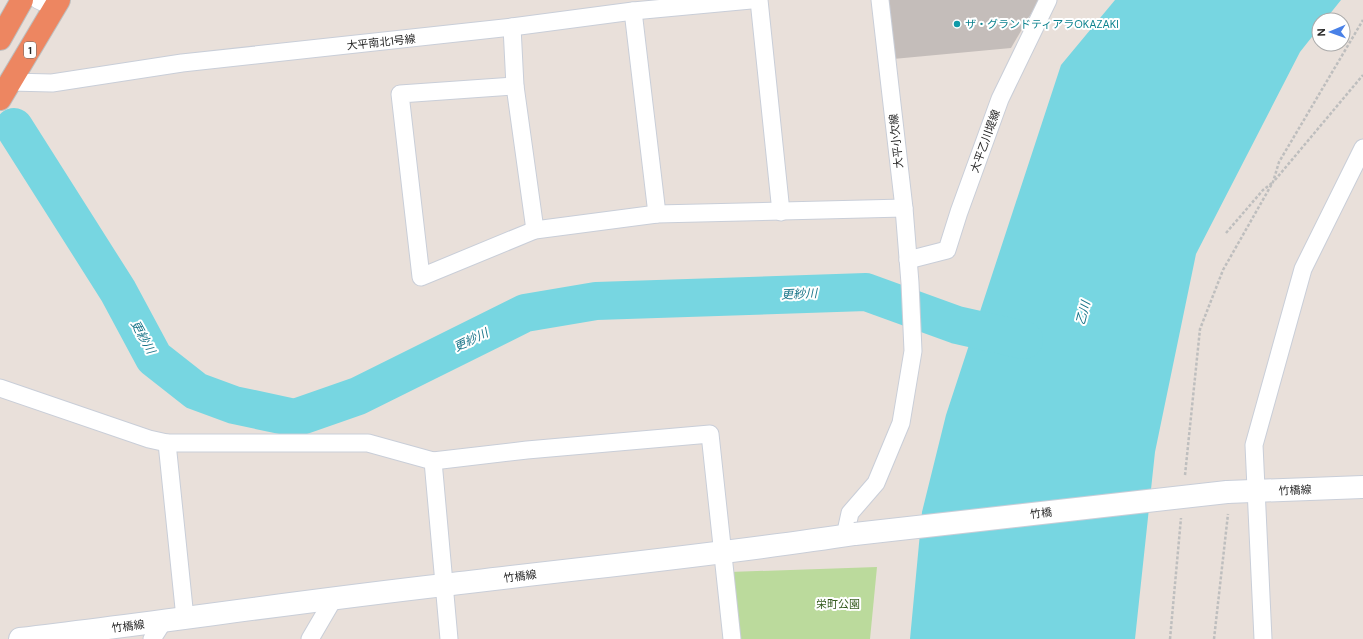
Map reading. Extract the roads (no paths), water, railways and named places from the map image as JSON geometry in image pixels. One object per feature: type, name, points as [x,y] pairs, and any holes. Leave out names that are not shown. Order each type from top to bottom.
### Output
[{"type":"highway","points":[[0,39],[22,0]]},
{"type":"highway","name":"1","points":[[5,91],[51,3]]},
{"type":"street","name":"大平南北1号線","points":[[5,91],[182,63],[751,0]]},
{"type":"street","points":[[759,0],[781,212]]},
{"type":"street","name":"大平小欠線","points":[[850,535],[850,513],[876,483],[901,423],[913,351],[910,283],[904,208],[880,0]]},
{"type":"street","name":"大平乙川堤線","points":[[908,260],[947,250],[959,212],[1000,99],[1048,0]]},
{"type":"street","points":[[634,12],[657,214]]},
{"type":"street","points":[[512,27],[515,86],[534,230]]},
{"type":"street","points":[[515,86],[400,94],[420,277],[534,230],[657,214],[904,208]]},
{"type":"street","points":[[1262,639],[1254,445],[1303,269],[1363,148]]},
{"type":"street","points":[[0,388],[149,439],[167,443],[368,444],[433,462],[527,450],[710,434],[732,639]]},
{"type":"street","points":[[167,443],[185,618]]},
{"type":"street","points":[[433,462],[449,639]]},
{"type":"street","points":[[1363,487],[1363,492]]},
{"type":"street","name":"竹橋線","points":[[1227,492],[1363,487]]},
{"type":"street","name":"竹橋","points":[[850,535],[1227,492]]},
{"type":"street","name":"竹橋線","points":[[20,639],[158,630],[185,618],[445,584],[723,552],[850,535]]},
{"type":"street","points":[[310,639],[334,598]]},
{"type":"water","name":"乙川","points":[[1115,0],[1341,0],[1331,12],[1311,12],[1311,38],[1300,52],[1196,254],[1155,452],[1135,639],[910,639],[922,512],[946,415],[1061,65]]},
{"type":"waterway","name":"更紗川","points":[[14,127],[118,291],[154,358],[196,391],[234,405],[295,418],[358,396],[525,313],[596,301],[866,292],[957,325],[1024,340]]},
{"type":"place","name":"ザ・グランドティアラOKAZAKI","points":[[957,24]]},
{"type":"park label","name":"栄町公園","points":[[838,604]]}]
